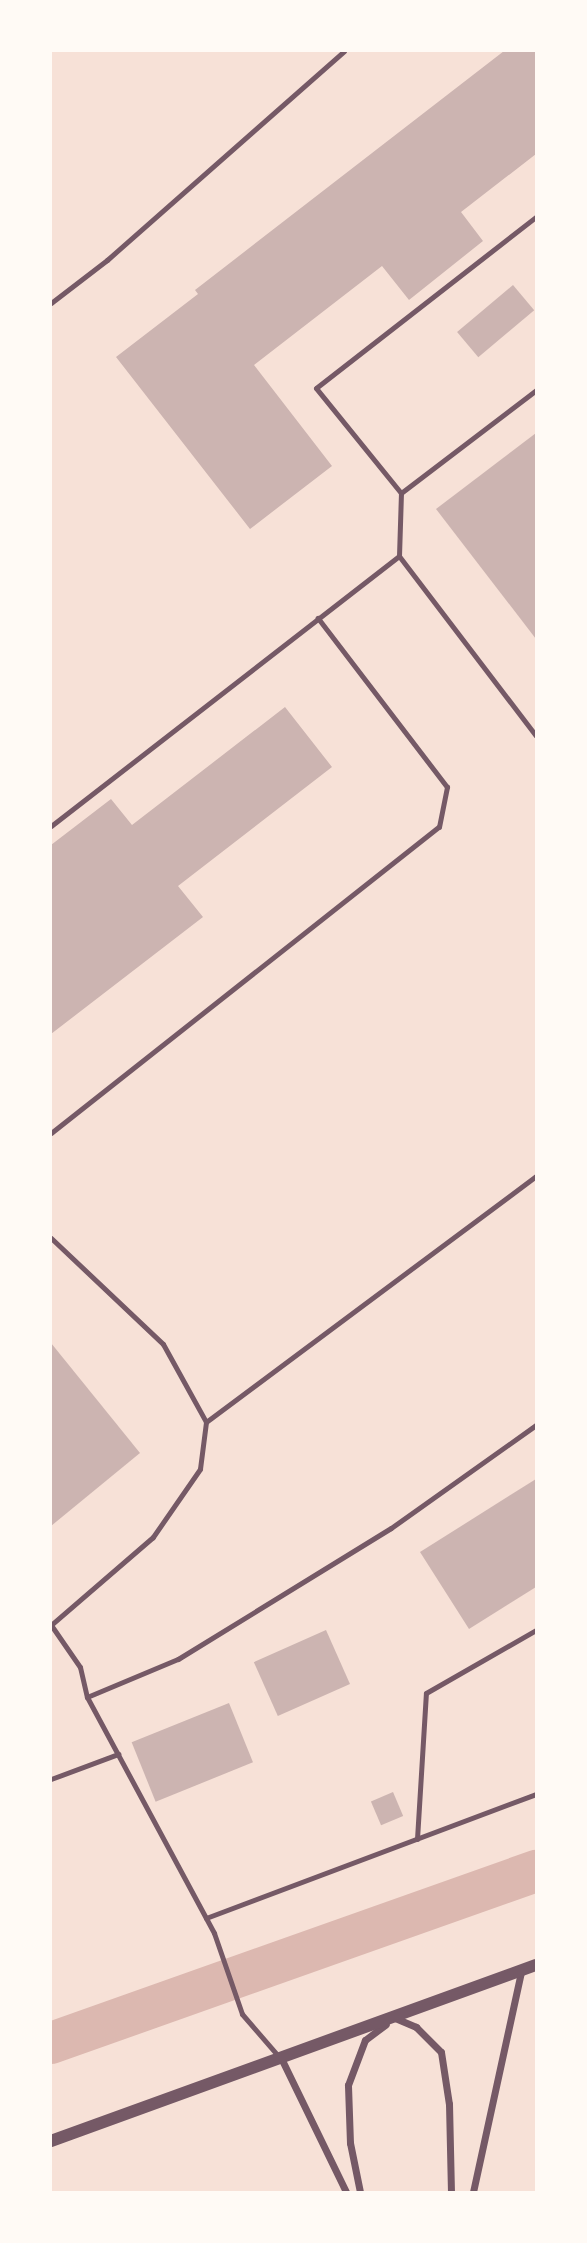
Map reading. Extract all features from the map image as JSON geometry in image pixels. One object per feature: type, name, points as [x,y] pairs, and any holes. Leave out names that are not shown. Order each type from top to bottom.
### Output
[{"type":"street","points":[[51,2141],[536,1965]]},
{"type":"street","points":[[473,2192],[522,1971]]},
{"type":"street","points":[[360,2192],[350,2143],[348,2085],[365,2040],[394,2017]]},
{"type":"street","points":[[394,2017],[416,2027],[441,2052],[449,2104],[451,2192]]},
{"type":"street","points":[[281,2059],[346,2192]]},
{"type":"lane","points":[[51,303],[107,260],[344,51]]},
{"type":"lane","points":[[536,217],[316,388],[401,494],[399,556],[536,736]]},
{"type":"lane","points":[[401,494],[536,390]]},
{"type":"lane","points":[[51,826],[399,556]]},
{"type":"lane","points":[[51,1133],[439,827],[447,787],[318,618]]},
{"type":"lane","points":[[206,1422],[536,1176]]},
{"type":"lane","points":[[51,1238],[163,1344],[206,1422],[200,1469],[153,1537],[51,1625],[80,1667],[87,1697],[214,1933],[242,2014],[281,2059]]},
{"type":"lane","points":[[87,1697],[178,1659],[391,1528],[536,1425]]},
{"type":"lane","points":[[417,1839],[426,1692],[536,1630]]},
{"type":"lane","points":[[51,1779],[118,1754]]},
{"type":"lane","points":[[206,1918],[536,1794]]},
{"type":"building","points":[[504,51],[536,51],[536,154],[461,212],[483,241],[409,300],[382,266],[254,365],[332,466],[250,529],[116,357],[198,294],[195,290]]},
{"type":"building","points":[[513,285],[534,310],[478,357],[457,332]]},
{"type":"building","points":[[536,433],[536,639],[436,509]]},
{"type":"building","points":[[285,707],[332,767],[178,886],[203,917],[51,1034],[51,845],[111,799],[132,825]]},
{"type":"building","points":[[51,1343],[140,1453],[51,1526]]},
{"type":"building","points":[[536,1479],[536,1587],[469,1629],[420,1552]]},
{"type":"building","points":[[326,1630],[350,1684],[278,1716],[254,1662]]},
{"type":"building","points":[[229,1703],[253,1762],[156,1802],[132,1742]]},
{"type":"building","points":[[393,1792],[403,1816],[381,1825],[371,1801]]},
{"type":"waterway","points":[[51,2043],[536,1871]]}]
